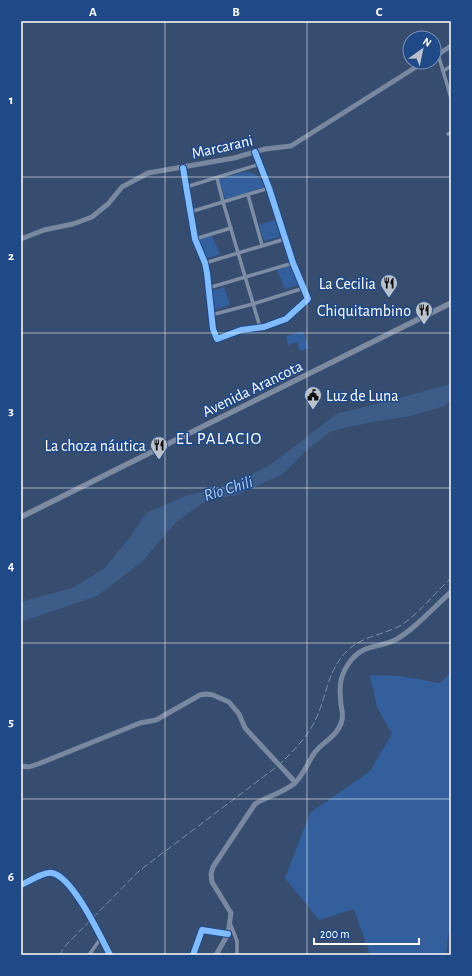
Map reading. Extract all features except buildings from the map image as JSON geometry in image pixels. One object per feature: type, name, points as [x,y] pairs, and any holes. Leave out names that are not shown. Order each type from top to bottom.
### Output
[{"type":"main road","points":[[442,52],[451,46]]},
{"type":"main road","name":"Marcarani","points":[[21,239],[44,230],[73,224],[92,217],[108,204],[122,188],[148,173],[234,158],[265,149],[291,146],[411,70]]},
{"type":"main road","name":"Avenida Arancota","points":[[21,516],[451,303]]},
{"type":"main road","points":[[216,955],[228,934],[230,913],[212,882],[210,874],[213,867],[255,804],[284,790],[296,782],[316,751],[332,738],[338,730],[342,720],[339,688],[341,675],[351,660],[360,651],[394,640],[406,633],[451,592]]},
{"type":"main road","points":[[21,766],[29,767],[38,764],[140,723],[156,720],[200,695],[206,694],[229,702],[239,714],[245,728],[296,782]]},
{"type":"street","points":[[451,66],[443,71],[451,98]]},
{"type":"street","points":[[183,168],[195,239],[207,273],[213,329],[217,339],[240,330],[260,327],[286,319],[308,299],[293,263],[269,188],[255,152]]},
{"type":"street","points":[[186,186],[260,164]]},
{"type":"street","points":[[217,178],[260,327]]},
{"type":"street","points":[[190,212],[269,188]]},
{"type":"street","points":[[248,195],[262,245]]},
{"type":"street","points":[[195,239],[231,228]]},
{"type":"street","points":[[204,263],[285,239]]},
{"type":"street","points":[[208,288],[293,263]]},
{"type":"street","points":[[211,315],[254,304],[304,288]]},
{"type":"street","points":[[21,885],[48,872],[60,876],[76,894],[92,919],[110,955]]},
{"type":"street","points":[[230,923],[237,941],[237,955]]},
{"type":"street","points":[[193,955],[202,930],[228,934]]},
{"type":"street","points":[[89,955],[101,938]]},
{"type":"shaded area","points":[[245,172],[258,176],[266,187],[225,199],[219,179]]},
{"type":"shaded area","points":[[275,220],[280,237],[264,241],[259,225]]},
{"type":"shaded area","points":[[212,236],[220,254],[206,259],[198,240]]},
{"type":"shaded area","points":[[291,266],[298,285],[285,289],[277,270]]},
{"type":"shaded area","points":[[224,287],[230,305],[213,310],[211,291]]},
{"type":"shaded area","points":[[303,331],[309,348],[300,351],[297,342],[288,345],[286,336]]},
{"type":"shaded area","points":[[451,672],[451,926],[448,936],[446,955],[370,955],[354,909],[319,920],[285,878],[310,813],[370,771],[392,734],[377,707],[370,675],[399,676],[440,683]]},
{"type":"water","name":"Río Chili","points":[[451,384],[451,400],[444,406],[411,416],[377,421],[331,431],[306,451],[283,474],[237,495],[207,500],[176,522],[142,562],[97,596],[21,622],[21,602],[72,588],[104,569],[131,536],[146,513],[188,495],[228,487],[270,465],[338,413]]},
{"type":"railway","points":[[59,955],[67,944],[139,871],[279,765],[307,735],[318,714],[333,670],[344,654],[365,639],[403,624],[451,578]]},
{"type":"cycle path","points":[[183,168],[195,239],[205,263],[207,273],[213,329],[217,339],[241,330],[264,327],[286,319],[308,299],[293,263],[269,188],[255,152]]},
{"type":"cycle path","points":[[21,885],[41,875],[49,873],[60,877],[69,885],[85,908],[110,955]]},
{"type":"cycle path","points":[[193,955],[202,930],[228,934]]},
{"type":"place","name":"La Cecilia","points":[[389,298]]},
{"type":"place","name":"Chiquitambino","points":[[424,325]]},
{"type":"place","name":"Luz de Luna","points":[[313,410]]},
{"type":"place","name":"La choza náutica","points":[[159,460]]},
{"type":"district","name":"EL PALACIO","points":[[219,438]]}]
